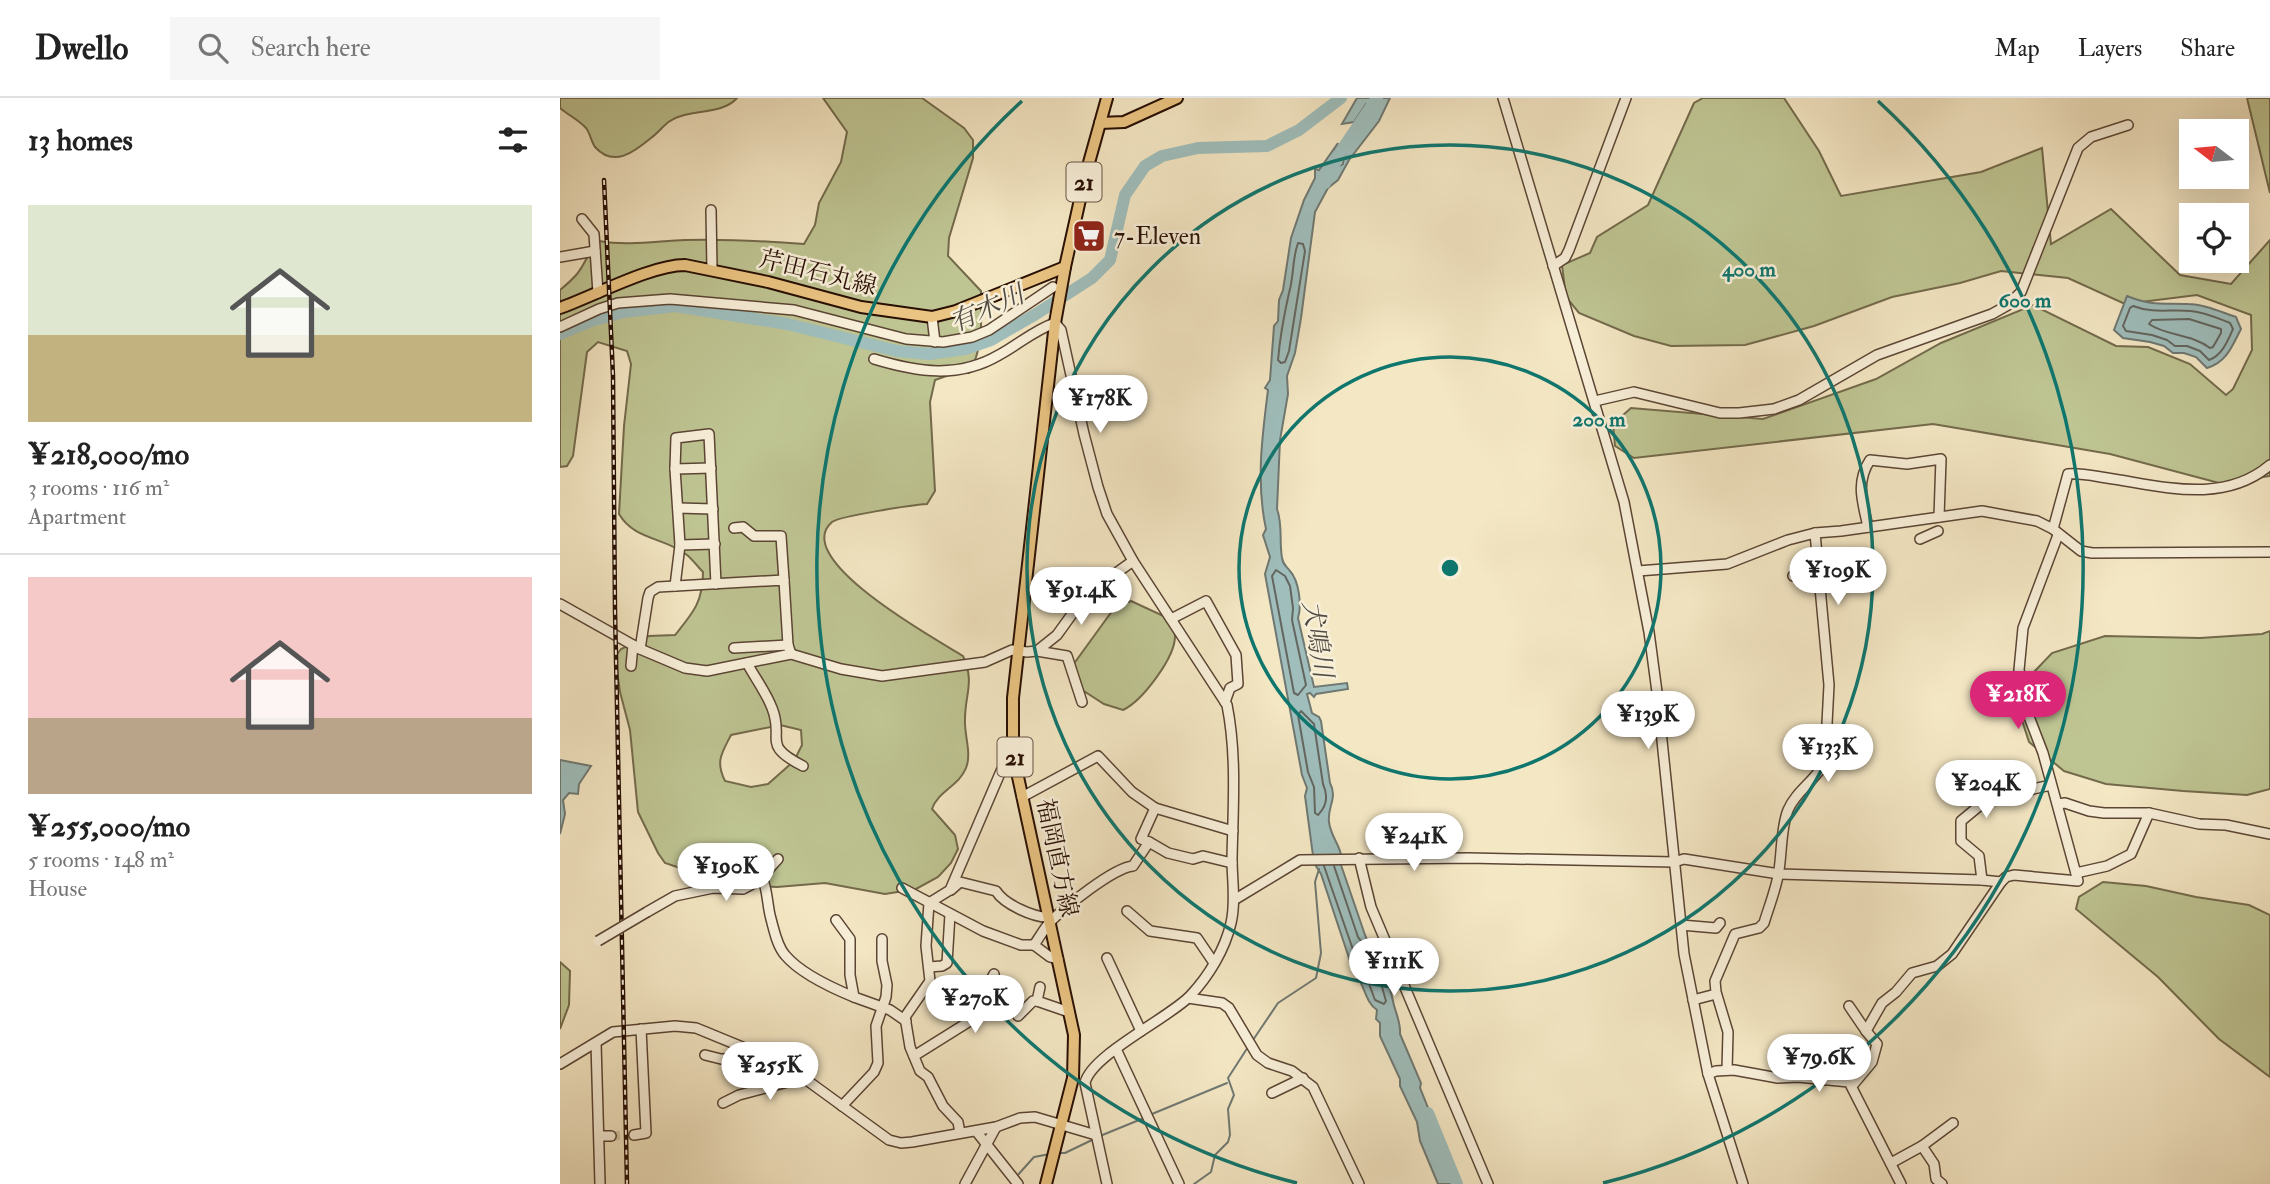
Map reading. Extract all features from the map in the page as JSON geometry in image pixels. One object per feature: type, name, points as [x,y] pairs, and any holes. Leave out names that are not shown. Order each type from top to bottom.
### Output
[{"type":"main road","name":"福岡直方線","points":[[1046,1184],[1073,1078],[1074,1035],[1022,797],[1016,763],[1013,718],[1058,284],[1065,267],[1085,177],[1107,98]]},
{"type":"main road","points":[[1100,123],[1124,122],[1177,98]]},
{"type":"main road","name":"芹田石丸線","points":[[560,308],[674,265],[712,270],[887,312],[932,317],[956,311],[1065,267]]},
{"type":"street","points":[[1503,98],[1625,502],[1657,692],[1681,925],[1693,1000],[1708,1074],[1743,1184]]},
{"type":"street","points":[[1553,266],[1565,258],[1569,250],[1626,98]]},
{"type":"street","points":[[1595,401],[1634,392],[1720,413],[1739,414],[1774,409],[1799,400],[1877,355],[1992,314],[2008,305],[2021,292],[2078,148],[2091,137],[2128,125]]},
{"type":"street","points":[[711,210],[712,270]]},
{"type":"street","points":[[582,219],[594,234],[598,293]]},
{"type":"street","points":[[560,257],[596,251]]},
{"type":"street","points":[[560,327],[618,303],[670,299],[771,307],[820,315],[906,338],[935,342],[972,337],[989,330],[1058,284]]},
{"type":"street","points":[[820,315],[825,298]]},
{"type":"street","points":[[932,317],[935,342]]},
{"type":"street","points":[[874,359],[938,373],[967,368],[999,356],[1056,319],[1061,330],[1098,487],[1111,523],[1225,702],[1231,725],[1234,900],[1231,923],[1209,974],[1188,998],[1116,1049],[1087,1075],[1085,1083],[1107,1184]]},
{"type":"street","points":[[675,586],[680,545],[676,438],[709,434],[716,584]]},
{"type":"street","points":[[1868,527],[1860,485],[1863,471],[1870,460],[1907,464],[1941,459],[1939,517]]},
{"type":"street","points":[[1866,1031],[1882,1003],[1896,992],[1912,973],[1937,967],[1952,954],[2007,877],[2014,875],[2078,881],[2058,804],[2028,714],[2019,670],[2023,628],[2055,532],[2068,474],[2185,489],[2225,488],[2250,480],[2270,465]]},
{"type":"street","points":[[676,469],[711,468]]},
{"type":"street","points":[[678,509],[713,509]]},
{"type":"street","points":[[1638,571],[1727,564],[1788,540],[1815,533],[1982,511],[2037,521],[2081,551],[2092,553],[2270,552]]},
{"type":"street","points":[[734,528],[743,527],[754,536],[781,536],[789,649]]},
{"type":"street","points":[[1920,539],[1938,531]]},
{"type":"street","points":[[1727,1070],[1728,1032],[1716,994],[1715,981],[1735,934],[1759,928],[1764,923],[1779,874],[1787,813],[1807,782],[1821,771],[1825,762],[1829,685],[1815,533]]},
{"type":"street","points":[[680,545],[715,544]]},
{"type":"street","points":[[1037,650],[1057,635],[1080,603],[1133,561]]},
{"type":"street","points":[[1793,576],[1844,568],[1847,576]]},
{"type":"street","points":[[631,666],[650,592],[658,587],[784,580]]},
{"type":"street","points":[[1171,619],[1206,601],[1236,655],[1238,684],[1230,688],[1225,702]]},
{"type":"street","points":[[560,604],[637,647],[685,668],[707,671],[747,663],[789,649]]},
{"type":"street","points":[[734,648],[789,649],[841,669],[882,676],[985,662],[1003,653],[1037,650],[1067,656],[1082,702]]},
{"type":"street","points":[[747,663],[767,695],[774,713],[775,743],[781,753],[803,766]]},
{"type":"street","points":[[1022,797],[1098,756],[1132,792],[1155,808],[1233,831]]},
{"type":"street","points":[[950,890],[1001,771],[1016,763]]},
{"type":"street","points":[[1982,880],[1979,856],[1961,841],[1961,821],[1983,802],[2018,796],[2051,785]]},
{"type":"street","points":[[2058,804],[2065,803],[2104,813],[2149,813],[2199,824],[2226,825],[2270,834]]},
{"type":"street","points":[[1155,808],[1141,839],[1168,853],[1193,859],[1203,856],[1232,863]]},
{"type":"street","points":[[2076,873],[2107,866],[2131,854],[2149,813]]},
{"type":"street","points":[[1034,945],[1049,920],[1124,867],[1133,866],[1149,842]]},
{"type":"street","points":[[1359,858],[1371,906],[1488,1184]]},
{"type":"street","points":[[1234,900],[1300,860],[1359,858],[1674,862],[1684,859],[1779,874],[2001,882]]},
{"type":"street","points":[[598,942],[675,896],[713,888],[743,889],[762,877],[778,859]]},
{"type":"street","points":[[762,877],[773,924],[785,954],[811,975],[835,989],[890,1010],[906,1021]]},
{"type":"street","points":[[929,903],[955,888],[960,882],[996,891],[1030,913],[1049,920]]},
{"type":"street","points":[[902,888],[983,931],[1021,945],[1034,945],[1050,957],[1058,959]]},
{"type":"street","points":[[929,903],[926,946],[930,981],[905,1017],[920,1071],[928,1077],[943,1106],[958,1122],[960,1133]]},
{"type":"street","points":[[1127,911],[1150,931],[1197,938],[1214,963]]},
{"type":"street","points":[[929,967],[947,963],[950,914]]},
{"type":"street","points":[[836,920],[850,939],[850,975],[854,997]]},
{"type":"street","points":[[1681,925],[1716,928],[1720,923]]},
{"type":"street","points":[[842,1106],[874,1072],[878,1063],[876,1026],[886,997],[887,985],[881,939]]},
{"type":"street","points":[[1107,958],[1141,1031]]},
{"type":"street","points":[[914,1056],[970,1021],[994,974]]},
{"type":"street","points":[[1037,1001],[1041,987]]},
{"type":"street","points":[[1693,1000],[1716,994]]},
{"type":"street","points":[[1188,998],[1222,1003],[1229,1007],[1257,1055],[1268,1063],[1292,1071],[1313,1087],[1359,1184]]},
{"type":"street","points":[[1018,1016],[1037,1001],[1069,1012]]},
{"type":"street","points":[[1849,1006],[1877,1044],[1872,1062],[1852,1086]]},
{"type":"street","points":[[560,1064],[613,1032],[676,1026],[696,1028],[766,1055],[802,1076],[889,1140],[901,1143],[976,1131],[1020,1118],[1035,1117],[1096,1135]]},
{"type":"street","points":[[634,1135],[646,1133],[642,1029]]},
{"type":"street","points":[[596,1043],[600,1184]]},
{"type":"street","points":[[1819,1046],[1824,1080]]},
{"type":"street","points":[[1116,1049],[1179,1184]]},
{"type":"street","points":[[705,1055],[721,1059],[764,1058],[766,1055]]},
{"type":"street","points":[[1708,1074],[1727,1070],[1778,1078],[1849,1082],[1901,1184]]},
{"type":"street","points":[[723,1103],[739,1094],[796,1080],[802,1076]]},
{"type":"street","points":[[1272,1093],[1303,1078]]},
{"type":"street","points":[[1891,1163],[1922,1146],[1953,1123]]},
{"type":"street","points":[[965,1184],[996,1127]]},
{"type":"street","points":[[976,1131],[1018,1184]]},
{"type":"street","points":[[600,1136],[611,1136]]},
{"type":"street","points":[[1922,1146],[1934,1164],[1936,1179],[1942,1184]]},
{"type":"green space","points":[[560,98],[737,98],[718,109],[676,118],[631,153],[617,157],[602,153],[595,147],[586,128],[560,108]]},
{"type":"green space","points":[[823,98],[922,98],[964,128],[973,140],[973,158],[949,238],[948,256],[981,291],[979,344],[969,373],[955,373],[935,380],[930,402],[935,491],[927,504],[838,520],[832,522],[824,538],[831,556],[848,577],[900,617],[963,656],[967,665],[965,719],[968,762],[963,774],[932,809],[955,835],[958,849],[951,863],[938,877],[916,889],[885,894],[825,883],[777,887],[730,885],[665,863],[638,812],[630,730],[620,692],[615,657],[621,649],[649,636],[675,635],[696,606],[703,572],[687,555],[633,529],[619,514],[631,364],[627,351],[598,342],[587,352],[573,456],[567,466],[560,467],[560,290],[577,274],[595,245],[599,241],[632,243],[700,240],[804,244],[815,225],[819,203],[841,162],[847,132]],"holes":[[[780,725],[801,730],[802,745],[794,761],[768,784],[751,787],[725,781],[720,762],[731,735]]]},
{"type":"green space","points":[[1703,98],[1784,98],[1819,151],[1841,196],[1981,172],[2042,148],[2051,244],[2111,209],[2180,275],[2231,284],[2241,273],[2249,273],[2249,264],[2270,240],[2270,476],[2219,483],[2110,454],[1933,424],[1634,458],[1615,446],[1613,424],[1631,408],[1763,419],[1876,379],[1941,343],[2033,305],[2116,346],[2148,347],[2190,364],[2226,395],[2233,389],[2252,350],[2251,315],[2197,295],[2125,304],[2068,278],[2001,271],[1960,283],[1892,297],[1814,326],[1745,345],[1671,346],[1634,336],[1579,313],[1566,297],[1562,265],[1590,253],[1597,237],[1648,205],[1694,103]]},
{"type":"green space","points":[[2247,98],[2270,98],[2270,193]]},
{"type":"green space","points":[[1131,601],[1170,619],[1175,635],[1164,666],[1139,698],[1123,710],[1104,704],[1076,686],[1073,665],[1115,607]]},
{"type":"green space","points":[[2270,631],[2270,789],[2247,795],[2106,784],[2064,771],[2029,742],[2019,711],[2032,674],[2052,653],[2105,636],[2200,638],[2262,634]]},
{"type":"green space","points":[[2103,882],[2146,886],[2249,905],[2270,915],[2270,1077],[2219,1039],[2158,977],[2076,909],[2079,897]]},
{"type":"green space","points":[[560,962],[570,971],[569,1005],[560,1029]]},
{"type":"water","points":[[1357,98],[1390,98],[1379,121],[1349,160],[1338,180],[1328,188],[1315,212],[1301,318],[1295,353],[1287,376],[1288,394],[1280,440],[1277,509],[1282,560],[1298,587],[1298,618],[1314,687],[1347,683],[1348,689],[1316,694],[1314,697],[1310,693],[1307,694],[1312,713],[1321,721],[1333,793],[1330,828],[1339,848],[1341,865],[1365,935],[1368,942],[1372,943],[1387,979],[1400,1034],[1421,1083],[1420,1088],[1433,1120],[1441,1152],[1455,1184],[1438,1184],[1420,1141],[1417,1122],[1380,1036],[1377,1010],[1369,1002],[1354,973],[1321,874],[1314,863],[1305,796],[1307,788],[1302,775],[1265,574],[1270,557],[1263,535],[1266,529],[1261,494],[1261,460],[1268,390],[1265,388],[1270,380],[1279,300],[1291,238],[1315,178],[1315,169],[1319,170],[1338,143],[1329,168],[1343,164],[1350,143],[1373,107],[1366,104],[1354,122],[1342,124]]},
{"type":"water","points":[[2127,296],[2150,303],[2194,304],[2206,307],[2236,317],[2241,329],[2224,358],[2207,368],[2196,357],[2173,353],[2164,346],[2150,342],[2123,338],[2114,330]]},
{"type":"water","points":[[560,760],[591,766],[579,784],[578,794],[569,793],[563,800],[565,814],[560,834]]},
{"type":"waterway","name":"有木川","points":[[560,334],[591,321],[624,312],[675,306],[787,324],[897,351],[929,354],[965,349],[991,340],[1036,314],[1092,278],[1110,260],[1125,195],[1145,166],[1162,156],[1198,148],[1267,146],[1299,130],[1341,98]]},
{"type":"waterway","name":"犬鳴川","points":[[1325,183],[1341,151],[1377,98]]},
{"type":"waterway","points":[[1253,1040],[1278,1003],[1316,978],[1321,953],[1315,882],[1319,869]]},
{"type":"waterway","points":[[1194,1184],[1211,1172],[1215,1155],[1228,1142],[1228,1109],[1234,1095],[1228,1078],[1248,1047]]},
{"type":"waterway","points":[[1152,1114],[1227,1083]]},
{"type":"waterway","name":"犬鳴川","points":[[1428,1113],[1457,1184]]},
{"type":"waterway","points":[[1100,1136],[1144,1118]]},
{"type":"waterway","points":[[1059,1153],[1065,1153],[1092,1140]]},
{"type":"waterway","points":[[1016,1177],[1034,1157],[1050,1154]]},
{"type":"tunnel","points":[[611,1136],[634,1135]]},
{"type":"railway","points":[[604,180],[613,376],[627,1184]]},
{"type":"place","name":"7-Eleven","points":[[1089,236]]}]
